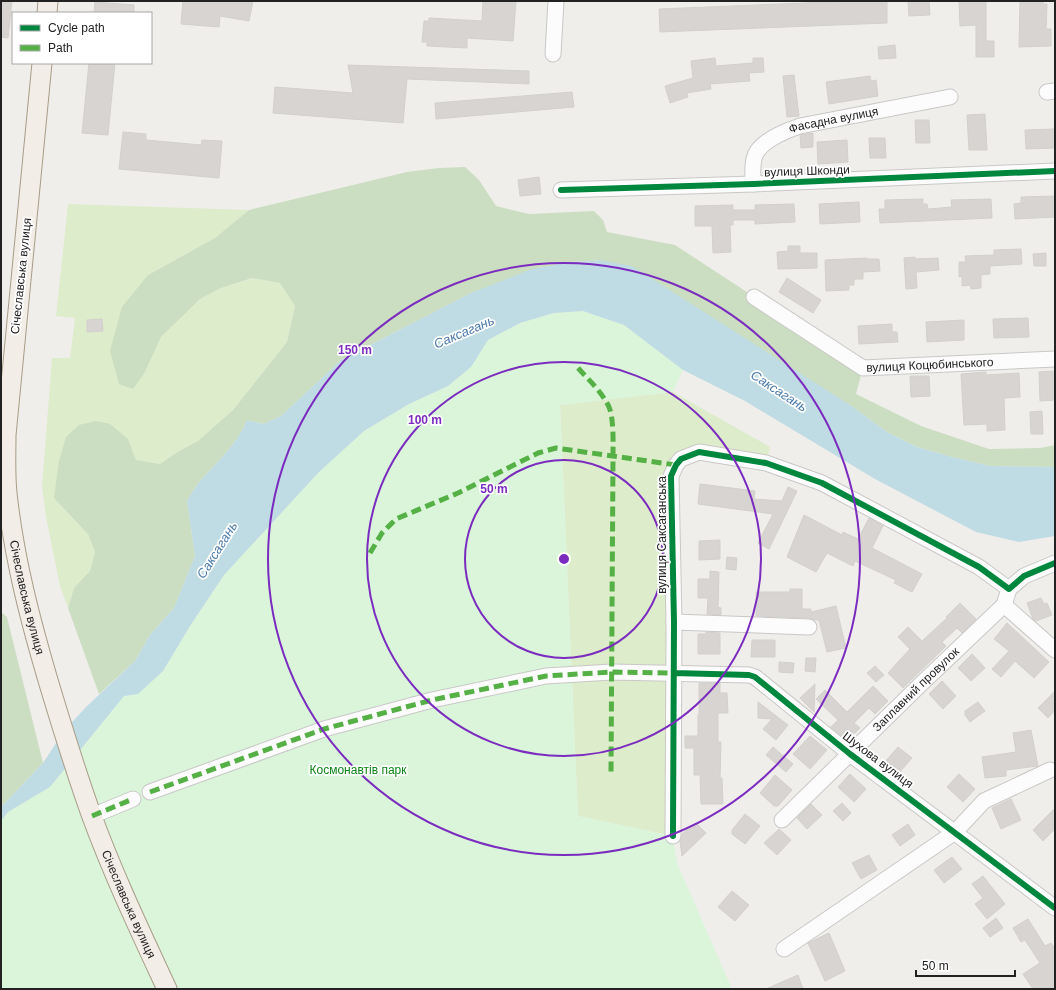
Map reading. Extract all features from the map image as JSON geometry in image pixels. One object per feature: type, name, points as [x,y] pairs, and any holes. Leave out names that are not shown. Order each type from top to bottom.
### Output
[{"type":"main road","points":[[47,12],[48,1]]},
{"type":"main road","name":"Січеславська вулиця","points":[[42,64],[6,435],[5,502],[33,629],[75,769],[92,816],[132,913],[167,989]]},
{"type":"street","points":[[553,54],[556,1]]},
{"type":"street","name":"Фасадна вулиця","points":[[753,184],[754,159],[758,149],[784,132],[800,126],[950,97]]},
{"type":"street","name":"вулиця Шконди","points":[[561,190],[753,184],[1055,171]]},
{"type":"street","name":"вулиця Коцюбинського","points":[[754,297],[862,368],[1055,359]]},
{"type":"street","name":"вулиця Саксаганська","points":[[673,836],[674,622],[671,476],[676,465],[681,459],[700,452],[766,463],[822,484],[979,566],[1009,589]]},
{"type":"street","points":[[1009,589],[1024,576],[1055,563]]},
{"type":"street","name":"Заплавний провулок","points":[[782,820],[1004,605],[1009,589]]},
{"type":"street","points":[[1004,605],[1055,650]]},
{"type":"street","points":[[674,622],[810,627]]},
{"type":"street","name":"Шухова вулиця","points":[[150,792],[324,729],[432,700],[546,676],[612,672],[749,675],[755,677],[850,754],[1055,908]]},
{"type":"street","points":[[784,950],[955,832],[984,801],[1050,770]]},
{"type":"street","points":[[92,816],[133,799]]},
{"type":"green space","points":[[465,167],[479,180],[496,206],[529,214],[594,211],[603,220],[607,232],[675,245],[863,368],[856,394],[921,426],[989,449],[1040,448],[1055,445],[1055,467],[990,466],[917,447],[887,432],[850,405],[599,260],[570,262],[471,293],[341,360],[281,416],[263,424],[247,420],[233,444],[201,480],[187,501],[195,556],[174,608],[150,635],[135,661],[99,694],[68,608],[74,588],[90,571],[95,552],[88,534],[54,498],[59,461],[66,437],[79,425],[96,421],[110,424],[128,439],[136,460],[160,464],[179,451],[198,441],[233,410],[287,342],[295,306],[280,283],[252,278],[221,288],[200,299],[161,337],[145,372],[133,389],[119,384],[110,351],[122,307],[148,275],[215,238],[249,210],[407,172],[439,168]]},
{"type":"green space","points":[[68,204],[249,210],[215,238],[148,275],[145,372],[161,337],[200,299],[221,288],[253,278],[281,283],[295,306],[287,342],[233,410],[198,441],[179,451],[160,464],[136,460],[128,439],[88,534],[95,552],[90,571],[74,588],[68,608],[60,586],[46,517],[42,487],[52,358],[70,358],[75,318],[56,316]]},
{"type":"green space","name":"Космонавтів парк","points":[[583,311],[624,325],[683,370],[673,392],[560,405],[578,816],[673,836],[677,863],[732,989],[1,989],[1,821],[8,812],[50,787],[124,696],[138,694],[163,671],[190,626],[224,575],[319,472],[364,431],[409,404],[448,386],[471,367],[488,340],[520,323],[554,313]]},
{"type":"green space","points":[[673,392],[770,447],[766,463],[699,452],[676,465],[673,836],[578,816],[560,405]]},
{"type":"green space","points":[[1,612],[7,617],[43,763],[1,806]]},
{"type":"water","name":"Саксагань","points":[[599,260],[632,266],[850,405],[887,432],[917,447],[990,466],[1055,467],[1055,536],[1019,542],[976,532],[875,479],[745,401],[683,370],[624,325],[583,311],[554,313],[520,323],[488,340],[471,367],[448,386],[409,404],[364,431],[319,472],[224,575],[190,626],[163,671],[138,694],[124,696],[50,787],[8,812],[1,821],[1,806],[43,763],[64,731],[86,707],[135,661],[150,635],[174,608],[195,556],[187,501],[201,480],[233,444],[247,420],[263,424],[281,416],[341,360],[471,293],[532,269],[570,262]]},
{"type":"building","points":[[1,1],[12,1],[8,38],[1,37]]},
{"type":"building","points":[[183,1],[253,1],[249,21],[220,16],[219,27],[181,24]]},
{"type":"building","points":[[483,1],[516,1],[513,41],[467,38],[467,48],[427,46],[427,42],[422,42],[424,21],[429,21],[429,18],[482,21]]},
{"type":"building","points":[[852,1],[887,1],[887,23],[660,32],[659,9]]},
{"type":"building","points":[[908,1],[929,1],[930,15],[909,16]]},
{"type":"building","points":[[959,1],[986,1],[986,41],[994,41],[994,57],[976,57],[976,25],[960,26]]},
{"type":"building","points":[[1020,1],[1043,1],[1043,4],[1047,4],[1046,29],[1051,29],[1051,46],[1019,47]]},
{"type":"building","points":[[95,2],[134,5],[134,12],[94,12]]},
{"type":"building","points":[[895,45],[896,58],[879,59],[878,47]]},
{"type":"building","points":[[715,58],[716,66],[753,63],[753,58],[763,58],[764,72],[749,73],[750,81],[710,84],[711,89],[687,93],[688,97],[670,103],[665,86],[693,78],[691,61]]},
{"type":"building","points":[[89,64],[115,64],[108,135],[82,133]]},
{"type":"building","points":[[348,65],[529,71],[529,84],[407,79],[403,123],[273,113],[275,87],[353,93]]},
{"type":"building","points":[[794,75],[799,116],[787,117],[783,76]]},
{"type":"building","points":[[870,76],[871,81],[876,80],[878,96],[829,104],[826,82]]},
{"type":"building","points":[[572,92],[574,107],[436,119],[435,103]]},
{"type":"building","points":[[985,114],[987,150],[969,150],[967,115]]},
{"type":"building","points":[[915,120],[929,120],[930,143],[916,143]]},
{"type":"building","points":[[1055,129],[1055,148],[1026,149],[1025,130]]},
{"type":"building","points":[[123,132],[146,134],[146,140],[201,145],[202,140],[222,141],[219,178],[119,169]]},
{"type":"building","points":[[813,133],[813,147],[801,148],[800,135]]},
{"type":"building","points":[[869,138],[885,138],[886,158],[870,158]]},
{"type":"building","points":[[847,140],[848,162],[818,164],[817,142]]},
{"type":"building","points":[[539,177],[541,194],[520,196],[518,180]]},
{"type":"building","points":[[1055,196],[1055,217],[1015,219],[1014,204],[1021,203],[1021,197]]},
{"type":"building","points":[[923,199],[923,204],[927,204],[928,209],[952,207],[951,200],[991,199],[992,218],[880,223],[879,209],[885,209],[885,200]]},
{"type":"building","points":[[859,202],[860,222],[820,224],[819,204]]},
{"type":"building","points":[[794,204],[795,222],[755,224],[755,220],[733,220],[733,225],[730,225],[731,252],[713,253],[712,226],[695,226],[695,206],[733,205],[733,210],[755,210],[755,205]]},
{"type":"building","points":[[788,246],[800,246],[800,253],[817,253],[817,268],[778,269],[777,252],[788,251]]},
{"type":"building","points":[[1021,249],[1022,264],[990,266],[990,274],[981,275],[981,288],[971,289],[970,285],[962,286],[962,276],[959,277],[959,262],[966,262],[965,256],[994,255],[994,250]]},
{"type":"building","points":[[1046,253],[1046,266],[1034,266],[1033,254]]},
{"type":"building","points":[[915,257],[915,259],[938,258],[939,270],[916,272],[917,288],[906,289],[904,258]]},
{"type":"building","points":[[867,258],[879,259],[880,271],[863,272],[863,279],[854,279],[854,285],[849,285],[849,290],[826,291],[825,260]]},
{"type":"building","points":[[787,278],[821,300],[813,313],[779,292]]},
{"type":"building","points":[[1028,318],[1029,337],[994,338],[993,319]]},
{"type":"building","points":[[102,319],[103,331],[87,332],[87,320]]},
{"type":"building","points":[[964,320],[964,340],[927,342],[926,322]]},
{"type":"building","points":[[892,324],[892,332],[897,332],[898,342],[859,344],[858,326]]},
{"type":"building","points":[[1055,371],[1055,400],[1040,401],[1039,372]]},
{"type":"building","points":[[986,372],[986,375],[1019,373],[1020,397],[1004,398],[1005,430],[987,431],[987,424],[964,425],[961,374]]},
{"type":"building","points":[[910,376],[929,376],[930,396],[911,397]]},
{"type":"building","points":[[1042,411],[1043,434],[1031,434],[1030,412]]},
{"type":"building","points":[[700,484],[755,491],[754,499],[782,501],[788,487],[797,491],[769,549],[758,543],[773,514],[698,504]]},
{"type":"building","points":[[804,515],[842,535],[843,532],[858,539],[869,518],[883,526],[872,548],[922,574],[912,592],[894,583],[896,580],[855,561],[853,566],[827,553],[816,572],[787,557]]},
{"type":"building","points":[[720,540],[720,559],[699,560],[699,541]]},
{"type":"building","points":[[727,557],[737,558],[736,570],[726,569]]},
{"type":"building","points":[[710,571],[719,572],[718,607],[721,608],[721,615],[707,614],[708,598],[698,598],[698,579],[710,579]]},
{"type":"building","points":[[790,589],[802,589],[802,609],[811,609],[811,612],[836,606],[846,648],[827,652],[819,620],[809,618],[756,616],[756,592],[790,592]]},
{"type":"building","points":[[1041,598],[1044,604],[1047,603],[1052,615],[1036,621],[1033,619],[1027,603]]},
{"type":"building","points":[[960,603],[976,619],[962,633],[957,628],[942,642],[946,646],[903,688],[888,673],[910,649],[898,637],[908,627],[922,641],[947,618],[946,617]]},
{"type":"building","points":[[1007,623],[1049,662],[1034,678],[1015,661],[1001,677],[992,669],[1009,651],[994,639]]},
{"type":"building","points":[[706,632],[720,633],[720,654],[698,654],[698,634],[706,634]]},
{"type":"building","points":[[752,640],[775,640],[775,657],[751,657]]},
{"type":"building","points":[[972,654],[985,668],[971,681],[958,668]]},
{"type":"building","points":[[806,658],[816,658],[815,672],[805,671]]},
{"type":"building","points":[[779,662],[794,663],[793,673],[779,672]]},
{"type":"building","points":[[875,666],[884,675],[876,682],[867,673]]},
{"type":"building","points":[[942,681],[956,696],[943,709],[929,694]]},
{"type":"building","points":[[699,683],[720,683],[720,693],[727,693],[728,713],[718,713],[718,742],[721,742],[720,778],[722,778],[723,804],[701,804],[700,775],[694,775],[694,748],[685,748],[685,736],[698,736]]},
{"type":"building","points":[[815,684],[814,712],[800,698]]},
{"type":"building","points":[[873,686],[888,701],[875,714],[869,708],[854,723],[860,728],[847,740],[831,727],[838,720],[816,699],[825,690],[847,712]]},
{"type":"building","points":[[1055,691],[1055,710],[1048,718],[1038,708]]},
{"type":"building","points":[[758,702],[788,725],[776,740],[763,729],[772,719],[758,718]]},
{"type":"building","points":[[978,702],[985,711],[970,722],[965,715],[965,711]]},
{"type":"building","points":[[1031,730],[1038,766],[1006,770],[1006,776],[985,778],[982,757],[1016,752],[1013,733]]},
{"type":"building","points":[[810,736],[827,750],[810,769],[793,754]]},
{"type":"building","points":[[773,747],[793,764],[786,772],[766,755]]},
{"type":"building","points":[[898,747],[912,758],[898,774],[884,763]]},
{"type":"building","points":[[850,774],[866,789],[854,802],[838,787]]},
{"type":"building","points":[[959,774],[975,789],[963,802],[947,787]]},
{"type":"building","points":[[775,775],[792,790],[778,806],[774,806],[760,793]]},
{"type":"building","points":[[1011,799],[1021,820],[1001,829],[992,808]]},
{"type":"building","points":[[842,803],[851,813],[843,821],[833,811]]},
{"type":"building","points":[[811,804],[822,815],[807,829],[797,818]]},
{"type":"building","points":[[1055,808],[1055,829],[1043,841],[1033,830]]},
{"type":"building","points":[[745,814],[760,826],[745,844],[732,834],[732,830]]},
{"type":"building","points":[[696,823],[706,833],[682,856],[680,841],[682,834]]},
{"type":"building","points":[[908,824],[915,835],[900,846],[892,835]]},
{"type":"building","points":[[779,829],[791,840],[777,855],[764,843]]},
{"type":"building","points":[[869,855],[877,870],[861,879],[852,863]]},
{"type":"building","points":[[952,857],[962,869],[944,883],[934,870]]},
{"type":"building","points":[[983,876],[1005,904],[987,919],[975,904],[983,898],[972,884]]},
{"type":"building","points":[[732,891],[749,905],[735,921],[718,907]]},
{"type":"building","points":[[996,918],[1003,928],[990,937],[983,928]]},
{"type":"building","points":[[1028,919],[1045,946],[1051,943],[1055,949],[1055,989],[1033,989],[1023,974],[1040,963],[1025,940],[1021,942],[1013,928]]},
{"type":"building","points":[[829,933],[845,971],[825,981],[808,943]]},
{"type":"building","points":[[798,975],[803,989],[766,989]]},
{"type":"marked path","points":[[578,368],[603,396],[611,412],[612,424],[611,774]]},
{"type":"marked path","points":[[370,553],[382,533],[396,519],[458,493],[538,453],[556,448],[676,465]]},
{"type":"marked path","points":[[150,792],[324,729],[432,700],[546,676],[612,672],[674,673]]},
{"type":"marked path","points":[[92,816],[133,799]]},
{"type":"cycle path","points":[[561,190],[753,184],[1055,171]]},
{"type":"cycle path","points":[[673,836],[674,622],[671,476],[676,465],[681,459],[699,452],[766,463],[822,483],[979,567],[1009,589],[1024,576],[1055,563]]},
{"type":"cycle path","points":[[674,673],[749,675],[755,677],[850,754],[1055,908]]}]
